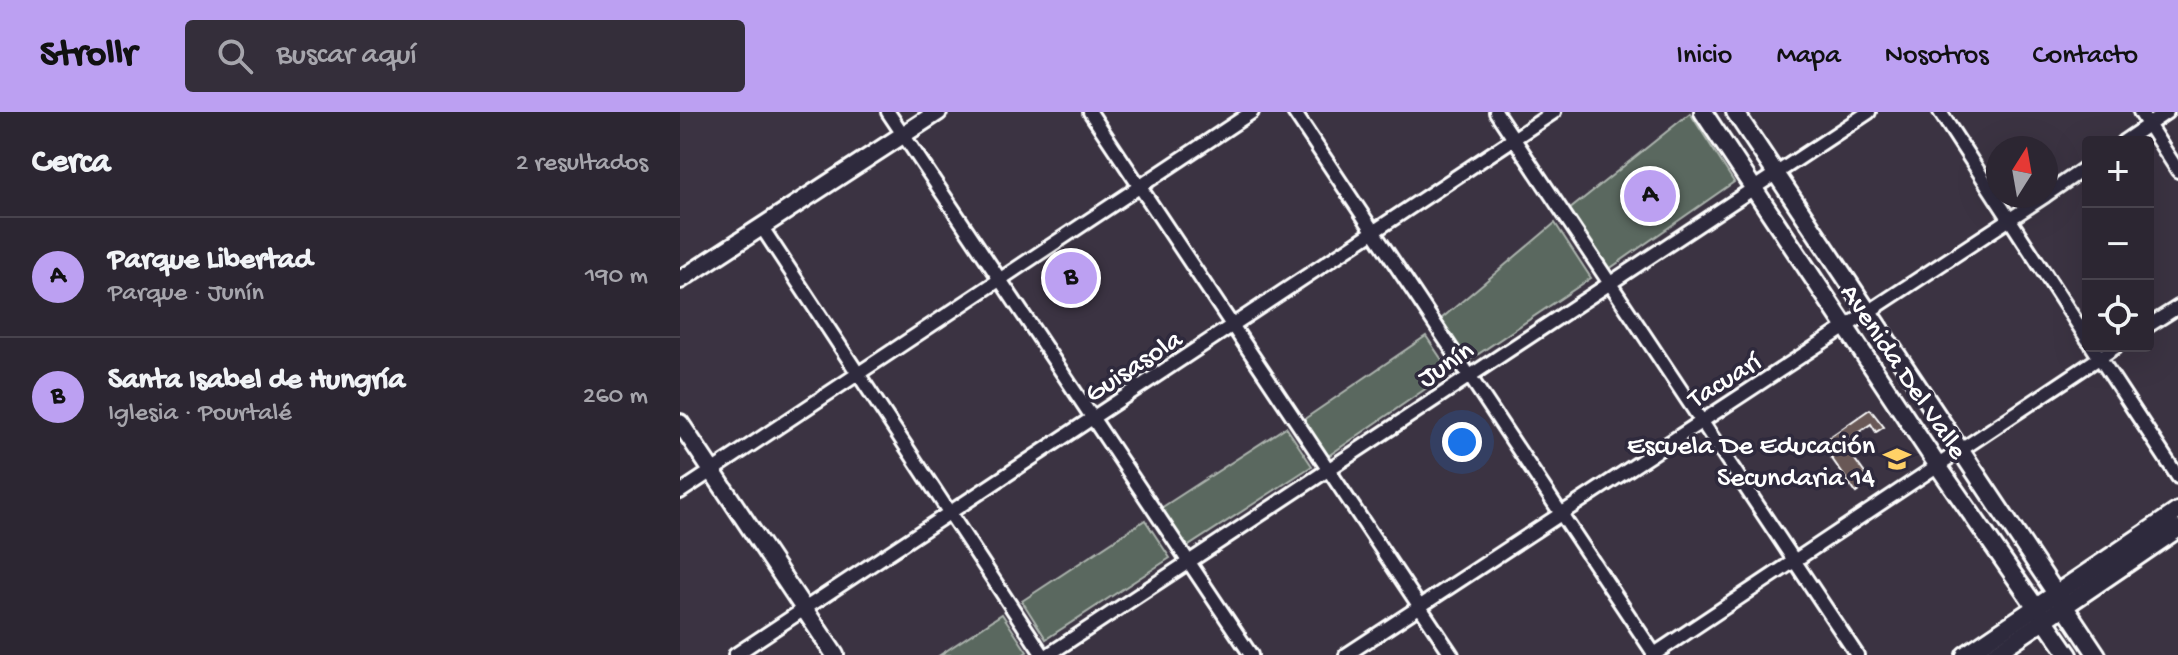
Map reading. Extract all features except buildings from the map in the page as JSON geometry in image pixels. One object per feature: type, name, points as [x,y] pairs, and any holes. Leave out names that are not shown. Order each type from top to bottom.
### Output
[{"type":"main road","points":[[680,280],[938,112]]},
{"type":"main road","name":"Avenida Del Valle","points":[[1703,112],[1938,466],[2069,655]]},
{"type":"main road","name":"Avenida Del Valle","points":[[1735,112],[2097,655]]},
{"type":"main road","points":[[680,423],[835,655]]},
{"type":"main road","points":[[1993,655],[2041,614],[2178,511]]},
{"type":"main road","points":[[2060,600],[2178,529]]},
{"type":"main road","points":[[1965,655],[2041,614]]},
{"type":"street","points":[[888,112],[1251,655]]},
{"type":"street","points":[[1090,112],[1452,655]]},
{"type":"street","points":[[680,492],[1252,112]]},
{"type":"street","points":[[1294,112],[1654,655],[1792,560],[2108,352]]},
{"type":"street","points":[[1496,112],[1857,655]]},
{"type":"street","name":"Guisasola","points":[[735,655],[1554,112]]},
{"type":"street","name":"Junín","points":[[1046,655],[1869,112]]},
{"type":"street","points":[[1940,112],[2082,331]]},
{"type":"street","points":[[2140,112],[2178,171]]},
{"type":"street","points":[[2131,136],[2167,112]]},
{"type":"street","name":"Tacuarí","points":[[2058,187],[2082,170]]},
{"type":"street","name":"Tacuarí","points":[[1346,655],[1701,419],[1847,329],[2028,208]]},
{"type":"street","points":[[761,226],[1046,655]]},
{"type":"street","points":[[2154,322],[2178,307]]},
{"type":"street","points":[[2096,352],[2178,477]]},
{"type":"green space","points":[[1690,113],[1734,182],[1609,269],[1569,210]]},
{"type":"green space","points":[[1555,223],[1591,278],[1468,361],[1441,319]]},
{"type":"green space","points":[[1426,336],[1450,372],[1328,456],[1303,420]]},
{"type":"green space","points":[[1286,427],[1312,466],[1187,547],[1161,508]]},
{"type":"green space","points":[[1145,520],[1170,558],[1046,639],[1022,601]]},
{"type":"green space","points":[[1002,614],[1027,652],[1022,655],[940,655]]},
{"type":"place","name":"Parque Libertad","points":[[1650,196]]},
{"type":"place","name":"Santa Isabel de Hungría","points":[[1071,278]]},
{"type":"place","name":"Escuela De Educación Secundaria 14","points":[[1897,459]]}]
